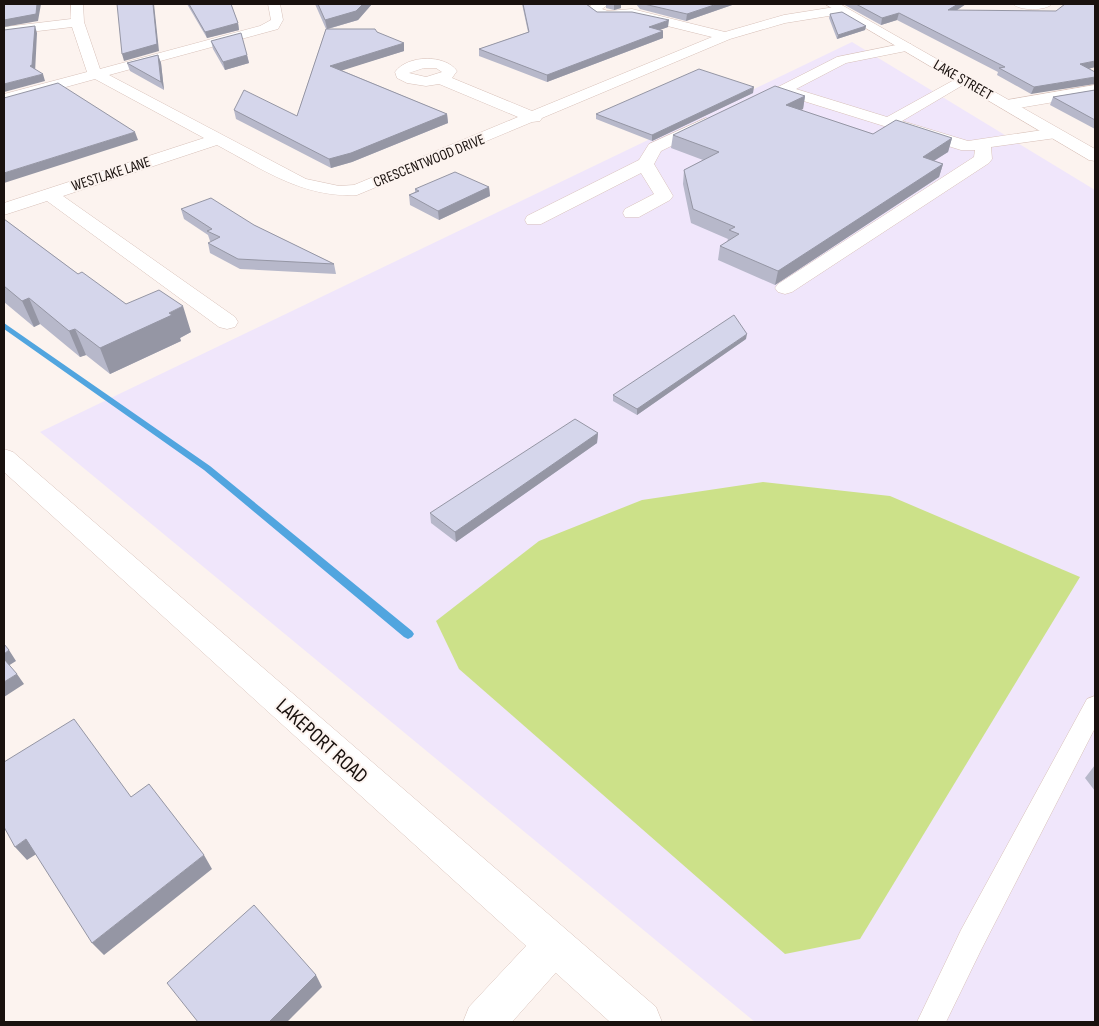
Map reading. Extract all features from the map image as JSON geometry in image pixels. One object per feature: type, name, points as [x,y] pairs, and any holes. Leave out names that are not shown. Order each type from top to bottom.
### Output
[{"type":"street","points":[[77,4],[77,22],[94,73]]},
{"type":"street","points":[[4,99],[94,73],[265,29],[273,26],[277,20],[274,4]]},
{"type":"street","points":[[603,4],[597,6],[594,10],[606,15],[627,8],[725,36]]},
{"type":"street","points":[[1019,4],[1046,4]]},
{"type":"street","name":"CRESCENTWOOD DRIVE","points":[[94,73],[302,183],[339,191],[358,190],[534,118],[725,36],[784,19],[836,7]]},
{"type":"street","name":"LAKE STREET","points":[[836,7],[1095,156]]},
{"type":"street","points":[[4,31],[77,22]]},
{"type":"street","points":[[906,47],[842,60],[775,91],[889,122],[967,146],[1056,133]]},
{"type":"street","points":[[440,79],[534,118]]},
{"type":"street","points":[[889,122],[962,79]]},
{"type":"street","points":[[1007,105],[1095,90]]},
{"type":"street","points":[[534,220],[645,164],[655,148],[724,114]]},
{"type":"street","name":"WESTLAKE LANE","points":[[4,209],[218,138]]},
{"type":"street","points":[[785,288],[983,160],[983,144]]},
{"type":"street","points":[[632,213],[664,196],[645,164]]},
{"type":"street","points":[[49,194],[227,322]]},
{"type":"street","name":"LAKEPORT ROAD","points":[[4,458],[641,1022]]},
{"type":"street","points":[[484,1022],[553,946]]},
{"type":"lane","points":[[931,1022],[976,931],[1095,706]]},
{"type":"shaded area","points":[[852,42],[1095,190],[1095,1022],[755,1022],[40,432]]},
{"type":"green space","points":[[763,482],[890,496],[1080,577],[860,939],[785,954],[459,669],[436,621],[539,541],[642,500]]},
{"type":"building","points":[[4,4],[37,4],[36,14],[4,20]]},
{"type":"building","points":[[117,4],[153,4],[157,44],[122,54]]},
{"type":"building","points":[[189,4],[231,4],[238,23],[205,32]]},
{"type":"building","points":[[318,4],[363,4],[356,11],[325,20]]},
{"type":"building","points":[[523,4],[586,4],[597,12],[632,12],[669,20],[649,27],[663,31],[547,75],[479,49],[529,32]]},
{"type":"building","points":[[644,4],[717,4],[687,14]]},
{"type":"building","points":[[856,4],[958,4],[948,10],[1056,11],[1065,4],[1095,4],[1095,61],[1080,64],[1095,72],[1095,77],[1034,87],[999,68],[1005,67],[899,13],[882,18]]},
{"type":"building","points":[[842,12],[866,26],[838,35],[830,14]]},
{"type":"building","points":[[35,26],[32,65],[30,66],[43,74],[4,84],[4,30]]},
{"type":"building","points":[[326,29],[375,29],[377,32],[404,43],[330,66],[447,114],[351,153],[329,159],[234,110],[244,90],[297,116]]},
{"type":"building","points":[[241,33],[247,55],[223,62],[211,41]]},
{"type":"building","points":[[158,55],[161,82],[127,63]]},
{"type":"building","points":[[699,69],[754,87],[652,135],[596,114]]},
{"type":"building","points":[[58,83],[135,132],[4,173],[4,98]]},
{"type":"building","points":[[775,86],[805,96],[786,105],[873,134],[896,120],[952,138],[923,157],[943,164],[778,271],[720,246],[739,234],[729,230],[735,227],[693,209],[684,170],[719,152],[673,135]]},
{"type":"building","points":[[1095,90],[1095,120],[1053,97]]},
{"type":"building","points":[[455,172],[489,187],[438,211],[409,195],[419,191],[415,189]]},
{"type":"building","points":[[211,198],[254,225],[334,264],[238,259],[208,243],[220,237],[207,231],[212,229],[181,209]]},
{"type":"building","points":[[4,219],[78,274],[82,272],[126,304],[159,290],[183,306],[169,313],[172,315],[100,348],[75,329],[69,331],[29,298],[22,301],[4,286]]},
{"type":"building","points":[[734,315],[747,334],[637,409],[613,395]]},
{"type":"building","points":[[575,419],[598,433],[455,532],[430,513]]},
{"type":"building","points":[[4,644],[9,650],[4,654]]},
{"type":"building","points":[[4,659],[17,674],[4,682]]},
{"type":"building","points":[[74,719],[131,797],[149,784],[204,855],[92,943],[26,839],[15,847],[4,827],[4,762]]},
{"type":"building","points":[[254,905],[316,975],[269,1022],[198,1022],[167,983]]},
{"type":"waterway","points":[[4,325],[207,468],[408,634]]}]
